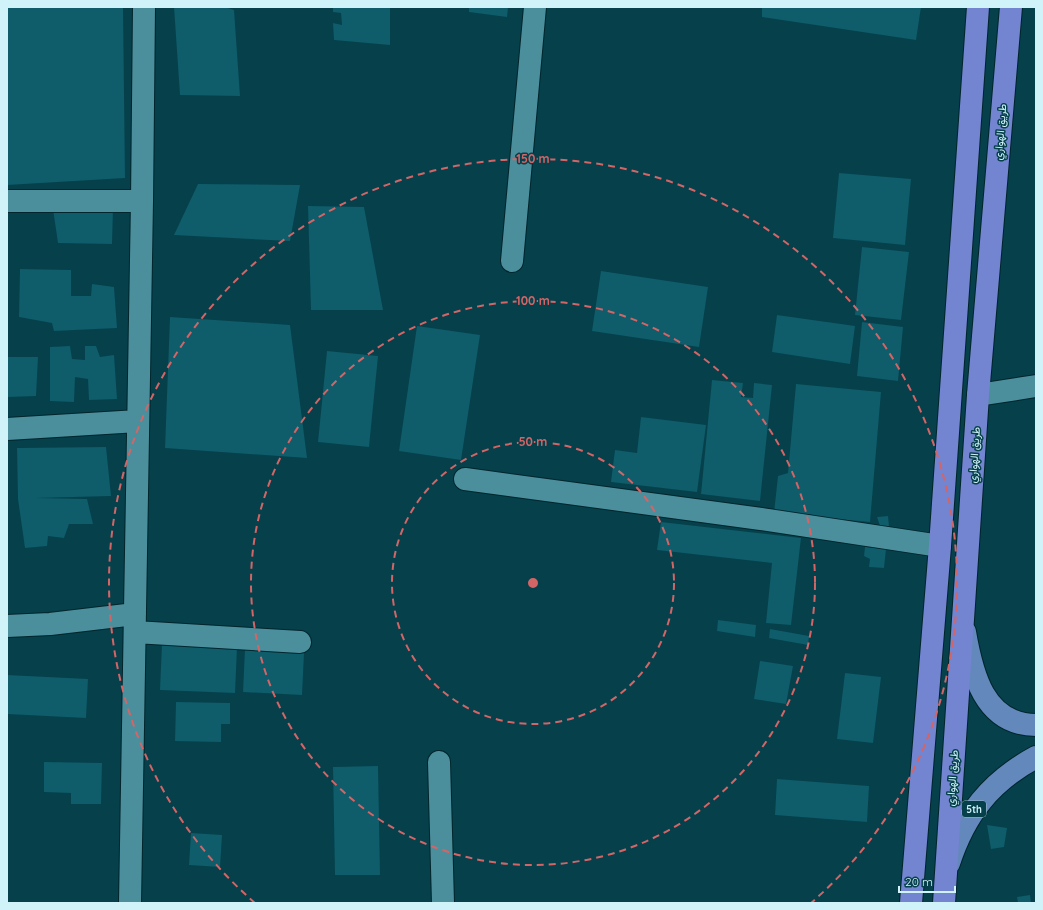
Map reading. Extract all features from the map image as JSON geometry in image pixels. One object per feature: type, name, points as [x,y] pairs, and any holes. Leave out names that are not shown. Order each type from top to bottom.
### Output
[{"type":"highway","points":[[911,903],[940,546],[978,7]]},
{"type":"highway","name":"طريق الهواري","points":[[944,894],[978,395],[1011,7]]},
{"type":"main road","points":[[963,619],[968,648],[979,687],[984,696],[991,705],[1008,718],[1020,723],[1036,725]]},
{"type":"main road","name":"5th","points":[[944,894],[949,864],[955,844],[964,825],[976,807],[989,791],[1004,777],[1036,757]]},
{"type":"street","points":[[130,903],[144,7]]},
{"type":"street","points":[[512,261],[535,7]]},
{"type":"street","points":[[7,201],[142,201]]},
{"type":"street","points":[[978,395],[1036,386]]},
{"type":"street","points":[[7,428],[138,421]]},
{"type":"street","points":[[465,479],[761,519],[940,546]]},
{"type":"street","points":[[7,626],[135,623],[300,642]]},
{"type":"street","points":[[439,762],[442,903]]},
{"type":"building","points":[[7,7],[123,7],[125,178],[7,185]]},
{"type":"building","points":[[174,7],[225,7],[234,10],[240,96],[180,95]]},
{"type":"building","points":[[333,7],[390,7],[390,45],[334,40],[333,23],[342,25],[341,13],[333,12]]},
{"type":"building","points":[[469,7],[508,7],[507,17],[469,12]]},
{"type":"building","points":[[762,7],[921,7],[916,40],[762,17]]},
{"type":"building","points":[[839,173],[911,179],[905,245],[833,238]]},
{"type":"building","points":[[198,184],[300,185],[290,241],[174,235]]},
{"type":"building","points":[[308,206],[364,207],[383,310],[311,310]]},
{"type":"building","points":[[113,208],[112,244],[58,243],[53,209]]},
{"type":"building","points":[[862,247],[909,252],[901,320],[855,315]]},
{"type":"building","points":[[20,269],[71,270],[71,296],[91,296],[92,284],[114,287],[117,328],[54,331],[52,323],[19,317]]},
{"type":"building","points":[[601,271],[708,287],[699,347],[592,331]]},
{"type":"building","points":[[777,315],[855,326],[850,364],[772,352]]},
{"type":"building","points":[[170,317],[290,325],[307,458],[165,448]]},
{"type":"building","points":[[862,322],[903,327],[898,381],[857,376]]},
{"type":"building","points":[[417,326],[480,335],[461,460],[399,451]]},
{"type":"building","points":[[70,346],[72,359],[85,360],[85,346],[96,346],[100,357],[114,355],[117,399],[89,400],[88,379],[75,377],[74,402],[50,401],[50,347]]},
{"type":"building","points":[[327,351],[378,356],[369,447],[318,442]]},
{"type":"building","points":[[7,357],[38,357],[36,396],[7,397]]},
{"type":"building","points":[[712,380],[743,383],[741,397],[753,398],[754,383],[772,385],[760,501],[701,494]]},
{"type":"building","points":[[796,384],[881,392],[870,522],[774,513],[778,476],[788,473]]},
{"type":"building","points":[[641,417],[706,425],[697,492],[611,482],[615,450],[637,453]]},
{"type":"building","points":[[106,447],[111,496],[36,498],[87,499],[93,524],[69,524],[64,538],[48,536],[47,546],[25,548],[18,499],[17,448]]},
{"type":"building","points":[[888,516],[889,526],[880,526],[877,517]]},
{"type":"building","points":[[661,522],[801,538],[791,625],[766,623],[772,563],[657,550]]},
{"type":"building","points":[[865,547],[886,549],[884,568],[869,567],[870,559],[864,556]]},
{"type":"building","points":[[718,620],[756,625],[755,637],[717,631]]},
{"type":"building","points":[[770,629],[809,636],[808,645],[769,638]]},
{"type":"building","points":[[162,644],[237,647],[235,693],[160,690]]},
{"type":"building","points":[[245,649],[304,653],[302,695],[243,692]]},
{"type":"building","points":[[760,661],[793,666],[786,704],[754,699]]},
{"type":"building","points":[[845,673],[881,677],[873,743],[837,739]]},
{"type":"building","points":[[7,675],[88,679],[86,718],[7,714]]},
{"type":"building","points":[[176,702],[230,703],[230,724],[221,724],[221,742],[175,741]]},
{"type":"building","points":[[44,762],[102,763],[101,804],[71,804],[71,793],[44,792]]},
{"type":"building","points":[[378,766],[380,875],[335,875],[333,767]]},
{"type":"building","points":[[777,779],[869,786],[867,822],[775,815]]},
{"type":"building","points":[[987,825],[1007,828],[1004,847],[991,849]]},
{"type":"building","points":[[191,833],[222,835],[220,867],[189,865]]},
{"type":"building","points":[[1030,895],[1031,903],[1018,903],[1017,897]]}]
